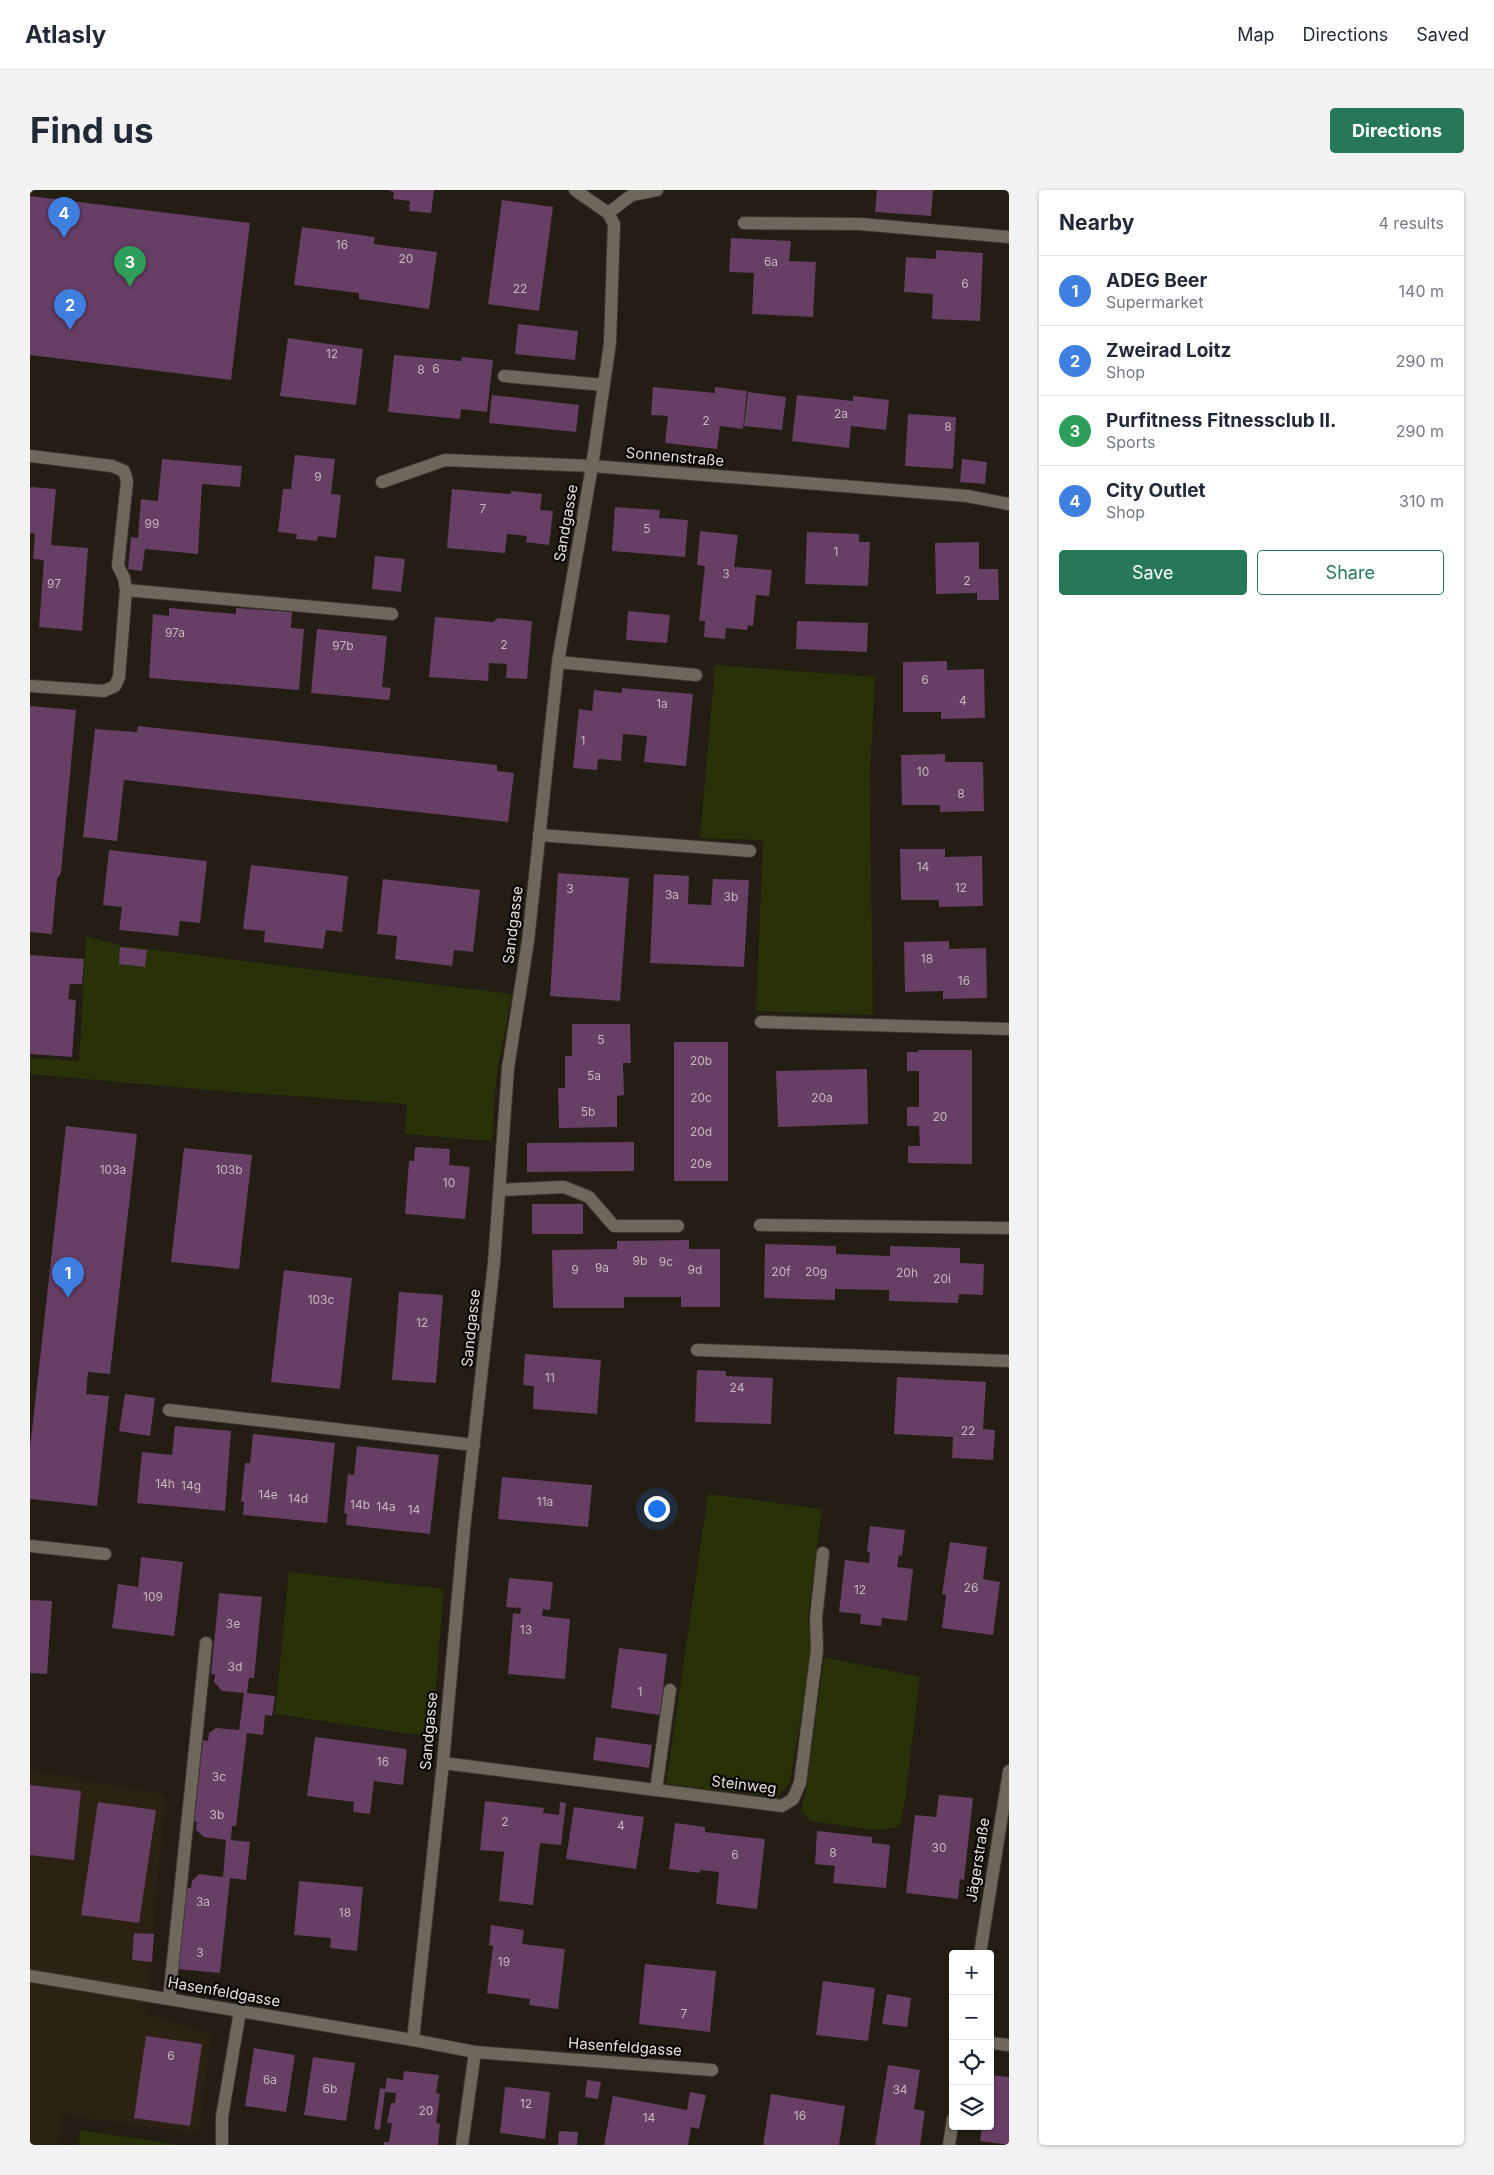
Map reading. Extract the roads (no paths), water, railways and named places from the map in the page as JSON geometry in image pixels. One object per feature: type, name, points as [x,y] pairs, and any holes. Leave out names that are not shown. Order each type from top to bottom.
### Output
[{"type":"street","points":[[575,190],[608,213],[614,224],[615,234],[610,342],[592,466]]},
{"type":"street","points":[[608,213],[632,195],[657,190]]},
{"type":"street","points":[[744,223],[860,224],[1009,237]]},
{"type":"street","points":[[504,376],[604,385]]},
{"type":"street","points":[[30,456],[112,466],[124,471],[127,481],[118,566],[124,578],[126,590],[119,677],[115,686],[104,691],[30,686]]},
{"type":"street","name":"Sonnenstraße","points":[[382,482],[445,460],[592,466],[967,496],[1009,504]]},
{"type":"street","name":"Sandgasse","points":[[413,2040],[494,1263],[508,1068],[528,941],[558,662],[592,466]]},
{"type":"street","points":[[126,590],[392,614]]},
{"type":"street","points":[[558,662],[696,675]]},
{"type":"street","points":[[540,835],[750,851]]},
{"type":"street","points":[[761,1022],[1009,1029]]},
{"type":"street","points":[[500,1190],[564,1187],[589,1197],[614,1226],[678,1226]]},
{"type":"street","points":[[760,1225],[1009,1228]]},
{"type":"street","points":[[697,1350],[1009,1361]]},
{"type":"street","points":[[169,1410],[474,1445]]},
{"type":"street","points":[[30,1546],[105,1554]]},
{"type":"street","name":"Steinweg","points":[[443,1763],[782,1806],[793,1799],[800,1783],[817,1650],[816,1618],[823,1553]]},
{"type":"street","points":[[169,1998],[206,1643]]},
{"type":"street","points":[[656,1790],[670,1690]]},
{"type":"street","name":"Jägerstraße","points":[[981,1950],[1009,1771]]},
{"type":"street","name":"Hasenfeldgasse","points":[[30,1976],[413,2040]]},
{"type":"street","points":[[222,2145],[222,2117],[240,2011]]},
{"type":"street","points":[[413,2040],[475,2052],[462,2145]]},
{"type":"street","points":[[994,2043],[1009,2045]]},
{"type":"street","name":"Hasenfeldgasse","points":[[475,2052],[712,2070]]},
{"type":"street","points":[[949,2145],[951,2130]]},
{"type":"place","name":"City Outlet","points":[[64,238]]},
{"type":"place","name":"Purfitness Fitnessclub II.","points":[[130,287]]},
{"type":"place","name":"Zweirad Loitz","points":[[70,330]]},
{"type":"place","name":"ADEG Beer","points":[[68,1298]]}]
